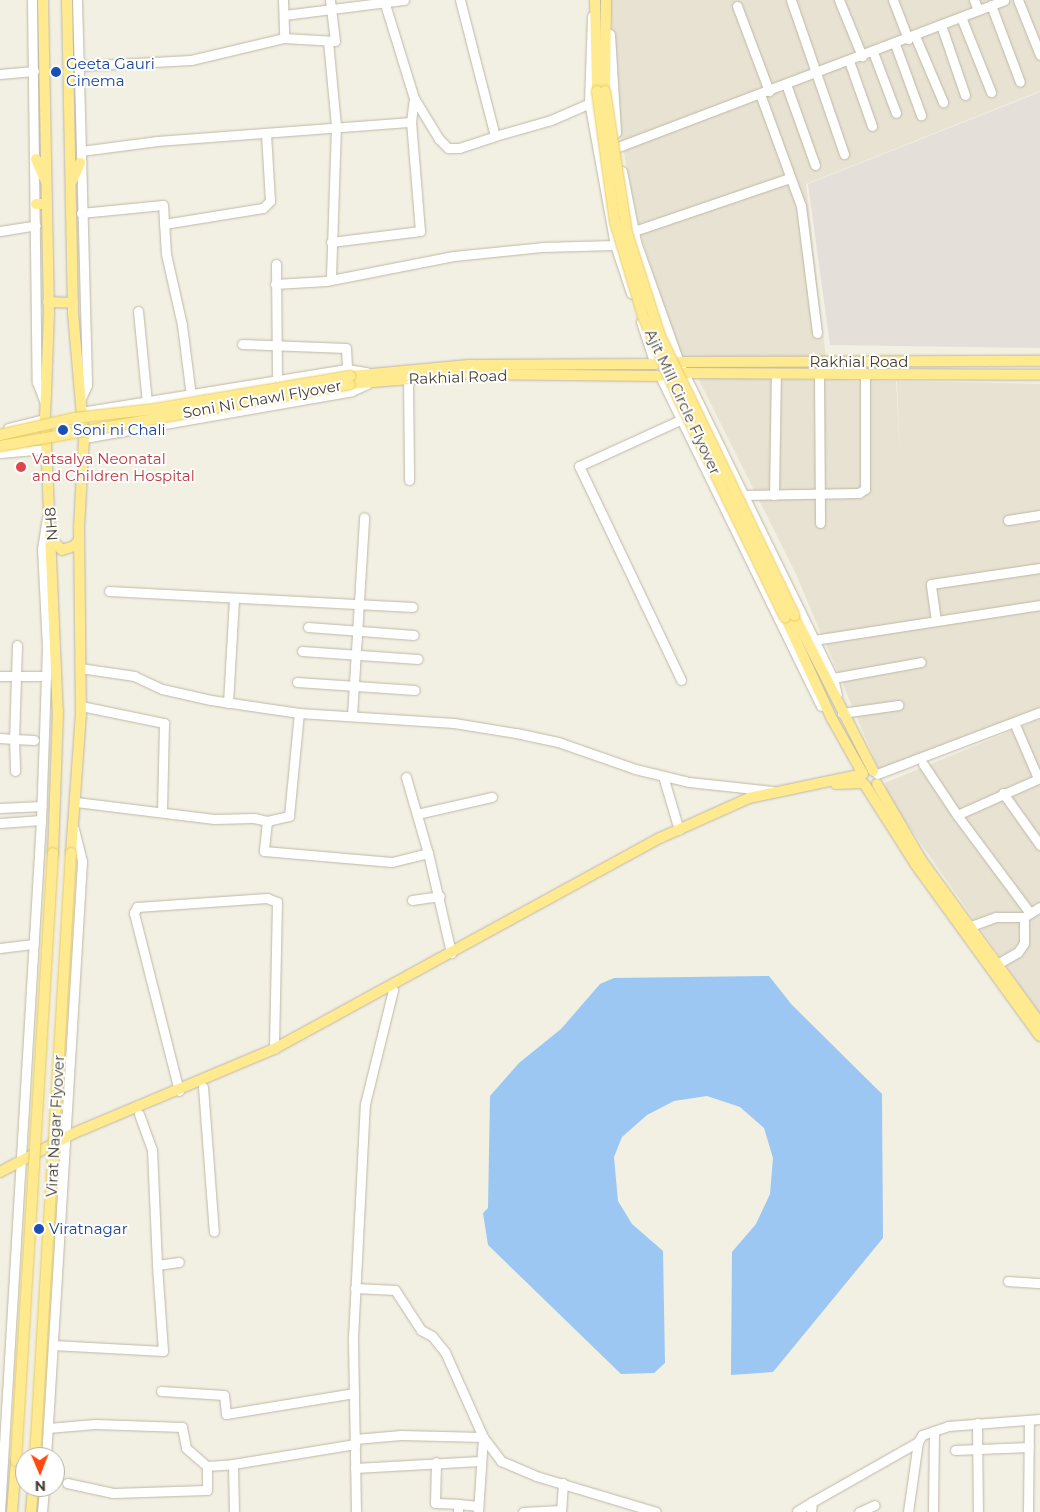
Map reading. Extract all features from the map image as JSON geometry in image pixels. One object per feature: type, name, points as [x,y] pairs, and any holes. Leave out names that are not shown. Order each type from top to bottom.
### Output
[{"type":"main road","name":"NH8","points":[[43,0],[46,182],[42,204],[48,302],[45,419],[52,540],[58,712],[54,836]]},
{"type":"main road","name":"NH8","points":[[67,0],[72,303],[84,438],[79,540],[81,706],[74,825]]},
{"type":"main road","name":"Ajit Mill Circle Flyover","points":[[595,3],[601,91],[627,233],[660,336],[790,616],[842,716],[877,777],[898,824],[1040,1023]]},
{"type":"main road","name":"Ajit Mill Circle Flyover","points":[[601,91],[606,3]]},
{"type":"main road","points":[[36,159],[46,182]]},
{"type":"main road","points":[[70,184],[80,162]]},
{"type":"main road","points":[[48,302],[72,303]]},
{"type":"main road","name":"Rakhial Road","points":[[678,362],[1040,361]]},
{"type":"main road","name":"Rakhial Road","points":[[377,377],[468,365],[655,364]]},
{"type":"main road","name":"Rakhial Road","points":[[684,373],[1040,375]]},
{"type":"main road","name":"Rakhial Road","points":[[377,377],[408,378],[468,374],[660,376]]},
{"type":"main road","name":"Soni Ni Chawl Flyover","points":[[0,446],[349,376]]},
{"type":"main road","name":"Soni Ni Chawl Flyover","points":[[0,435],[75,418],[155,410],[349,376],[377,377]]},
{"type":"main road","points":[[52,540],[62,550],[74,546],[79,540]]},
{"type":"main road","name":"Ajit Mill Circle Flyover","points":[[790,616],[832,719],[863,781],[916,865],[1040,1036]]},
{"type":"main road","points":[[0,1178],[66,1140],[274,1049],[392,988],[451,953],[678,830],[749,798],[863,781],[877,777]]},
{"type":"main road","points":[[863,781],[877,777]]},
{"type":"main road","points":[[66,1140],[138,1114],[203,1087],[276,1053],[662,842],[774,793]]},
{"type":"main road","name":"Virat Nagar Flyover","points":[[36,1447],[74,825]]},
{"type":"main road","name":"Virat Nagar Flyover","points":[[17,1447],[54,836]]},
{"type":"main road","points":[[0,1172],[22,1165]]},
{"type":"main road","points":[[12,1512],[15,1475]]},
{"type":"main road","points":[[31,1512],[32,1497]]},
{"type":"street","points":[[32,0],[36,159],[42,204],[36,225],[37,382],[46,405]]},
{"type":"street","points":[[77,0],[81,214],[87,385],[80,406],[147,403],[278,381],[349,376],[346,348],[242,344]]},
{"type":"street","points":[[283,0],[285,14],[284,38]]},
{"type":"street","points":[[285,14],[330,4],[385,4],[404,0]]},
{"type":"street","points":[[460,0],[496,136]]},
{"type":"street","points":[[791,0],[844,154]]},
{"type":"street","points":[[839,0],[862,56]]},
{"type":"street","points":[[894,0],[943,102]]},
{"type":"street","points":[[974,0],[978,10]]},
{"type":"street","points":[[618,147],[895,44],[1004,0]]},
{"type":"street","points":[[1018,0],[1040,55]]},
{"type":"street","points":[[595,3],[589,35],[589,102],[615,245],[655,364],[680,420],[807,680],[832,719]]},
{"type":"street","points":[[606,3],[612,101],[618,147],[634,231],[678,362],[833,678],[842,716],[898,705]]},
{"type":"street","points":[[78,66],[191,60],[284,38],[335,41],[330,4]]},
{"type":"street","points":[[385,4],[414,98],[448,148],[551,120],[589,102],[612,101]]},
{"type":"street","points":[[991,5],[1020,82]]},
{"type":"street","points":[[737,6],[769,91]]},
{"type":"street","points":[[961,17],[991,92]]},
{"type":"street","points":[[941,25],[966,95]]},
{"type":"street","points":[[328,41],[336,126],[330,280]]},
{"type":"street","points":[[895,44],[921,115]]},
{"type":"street","points":[[873,52],[896,113]]},
{"type":"street","points":[[849,61],[872,126]]},
{"type":"street","points":[[0,74],[34,71]]},
{"type":"street","points":[[786,84],[816,165]]},
{"type":"street","points":[[760,94],[801,206],[818,333]]},
{"type":"street","points":[[331,242],[420,231],[411,122],[414,98]]},
{"type":"street","points":[[81,151],[336,126],[411,122]]},
{"type":"street","points":[[164,224],[263,208],[270,201],[266,134]]},
{"type":"street","points":[[634,231],[790,178]]},
{"type":"street","points":[[81,214],[162,205],[191,396]]},
{"type":"street","points":[[0,232],[36,225]]},
{"type":"street","points":[[275,284],[330,280],[454,256],[615,245]]},
{"type":"street","points":[[276,264],[274,345],[278,381]]},
{"type":"street","points":[[138,311],[147,403]]},
{"type":"street","points":[[655,364],[678,362]]},
{"type":"street","points":[[660,376],[684,373]]},
{"type":"street","points":[[774,495],[776,374]]},
{"type":"street","points":[[819,374],[820,523]]},
{"type":"street","points":[[743,495],[859,493],[865,489],[865,374]]},
{"type":"street","points":[[84,438],[352,391],[377,377]]},
{"type":"street","points":[[408,378],[409,480]]},
{"type":"street","points":[[0,430],[45,419]]},
{"type":"street","points":[[680,420],[579,466],[680,680]]},
{"type":"street","points":[[0,453],[46,449]]},
{"type":"street","points":[[0,1512],[42,806],[46,676],[42,549],[49,501]]},
{"type":"street","points":[[1008,520],[1040,516]]},
{"type":"street","points":[[352,716],[354,657],[364,517]]},
{"type":"street","points":[[936,621],[931,584],[1040,568]]},
{"type":"street","points":[[108,591],[413,607]]},
{"type":"street","points":[[228,703],[234,598]]},
{"type":"street","points":[[814,640],[1040,605]]},
{"type":"street","points":[[308,627],[414,635]]},
{"type":"street","points":[[15,770],[14,739],[18,645]]},
{"type":"street","points":[[302,651],[354,657],[418,659]]},
{"type":"street","points":[[833,678],[920,662]]},
{"type":"street","points":[[80,668],[134,676],[162,689],[228,703],[299,713],[454,723],[516,733],[558,742],[664,776],[774,793]]},
{"type":"street","points":[[0,676],[46,676]]},
{"type":"street","points":[[297,682],[415,690]]},
{"type":"street","points":[[81,706],[164,723],[162,812]]},
{"type":"street","points":[[877,777],[1040,712]]},
{"type":"street","points":[[76,802],[268,822],[289,816],[299,713]]},
{"type":"street","points":[[877,777],[923,764],[1040,716]]},
{"type":"street","points":[[958,815],[1039,778],[1016,727]]},
{"type":"street","points":[[0,738],[34,740]]},
{"type":"street","points":[[923,764],[1027,915],[1024,943],[1018,952],[999,963]]},
{"type":"street","points":[[664,776],[678,830]]},
{"type":"street","points":[[406,777],[440,896],[451,953]]},
{"type":"street","points":[[1003,793],[1040,845]]},
{"type":"street","points":[[417,814],[492,797]]},
{"type":"street","points":[[0,808],[42,806]]},
{"type":"street","points":[[0,823],[41,820]]},
{"type":"street","points":[[268,822],[264,851],[392,862],[428,853]]},
{"type":"street","points":[[47,1447],[82,861],[74,825]]},
{"type":"street","points":[[40,835],[54,836]]},
{"type":"street","points":[[412,900],[440,896]]},
{"type":"street","points":[[179,1091],[134,913],[137,907],[267,898],[277,902],[274,1049]]},
{"type":"street","points":[[971,926],[996,917],[1027,915],[1040,907]]},
{"type":"street","points":[[0,948],[34,944]]},
{"type":"street","points":[[356,1512],[355,1288],[364,1104],[392,988]]},
{"type":"street","points":[[203,1087],[214,1232]]},
{"type":"street","points":[[53,1345],[163,1351],[152,1150],[138,1114]]},
{"type":"street","points":[[157,1265],[179,1262]]},
{"type":"street","points":[[1008,1281],[1040,1283]]},
{"type":"street","points":[[355,1288],[395,1290],[421,1330],[432,1336],[445,1352],[483,1437],[501,1461],[563,1483],[656,1512]]},
{"type":"street","points":[[161,1392],[224,1395],[226,1414],[354,1393]]},
{"type":"street","points":[[908,1512],[918,1442],[922,1435],[977,1423],[1040,1419]]},
{"type":"street","points":[[1028,1512],[1029,1421]]},
{"type":"street","points":[[977,1423],[978,1512]]},
{"type":"street","points":[[48,1428],[95,1424],[182,1427],[186,1448],[207,1466],[233,1464],[401,1435],[483,1437]]},
{"type":"street","points":[[933,1512],[934,1431]]},
{"type":"street","points":[[436,1462],[435,1502],[458,1508],[478,1509],[483,1437]]},
{"type":"street","points":[[797,1512],[811,1507],[918,1442]]},
{"type":"street","points":[[956,1450],[1029,1447]]},
{"type":"street","points":[[355,1468],[480,1461]]},
{"type":"street","points":[[2,1466],[15,1463]]},
{"type":"street","points":[[233,1464],[234,1512]]},
{"type":"street","points":[[67,1483],[113,1493],[207,1490],[207,1466]]},
{"type":"street","points":[[523,1512],[561,1511],[563,1483]]},
{"type":"street","points":[[42,1512],[43,1497]]},
{"type":"street","points":[[859,1512],[875,1505]]},
{"type":"shaded area","points":[[610,0],[1040,0],[1040,91],[806,184],[826,359],[681,357],[641,237],[621,138]]},
{"type":"shaded area","points":[[1040,92],[1040,348],[830,345],[808,184]]},
{"type":"shaded area","points":[[698,378],[896,381],[900,458],[897,381],[1040,384],[1040,707],[909,762],[879,770],[825,642],[948,625],[824,641],[796,574]]},
{"type":"shaded area","points":[[1040,719],[1040,1014],[889,798],[885,783]]},
{"type":"water","points":[[769,976],[792,1005],[882,1094],[883,1238],[773,1372],[731,1375],[732,1252],[756,1224],[770,1194],[773,1158],[764,1128],[740,1107],[707,1096],[674,1101],[647,1115],[622,1137],[614,1157],[618,1201],[632,1224],[663,1251],[665,1363],[654,1373],[621,1374],[488,1245],[483,1213],[488,1208],[490,1096],[519,1063],[561,1029],[600,984],[614,978]]},
{"type":"place","name":"Geeta Gauri Cinema","points":[[56,72]]},
{"type":"place","name":"Soni ni Chali","points":[[63,430]]},
{"type":"place","name":"Vatsalya Neonatal and Children Hospital","points":[[21,467]]},
{"type":"place","name":"Viratnagar","points":[[39,1229]]}]
